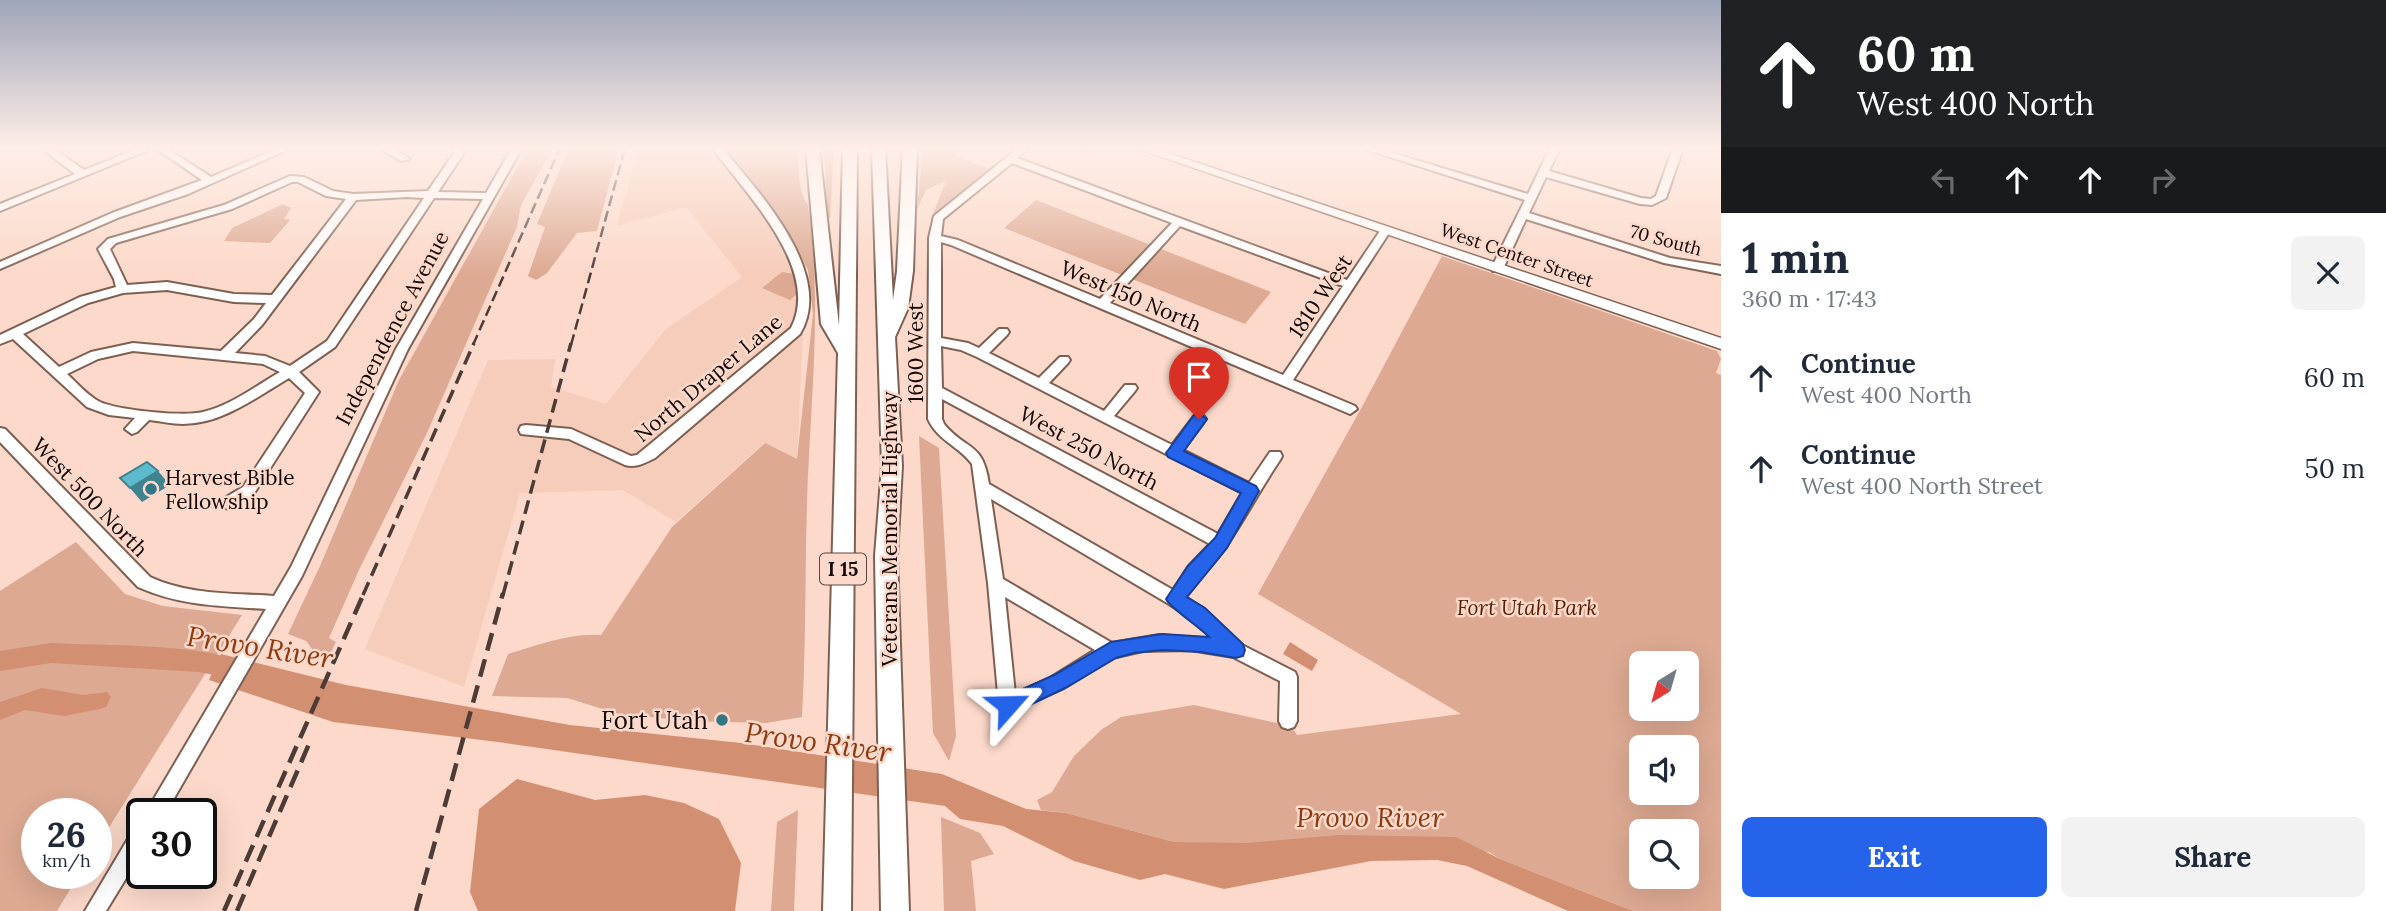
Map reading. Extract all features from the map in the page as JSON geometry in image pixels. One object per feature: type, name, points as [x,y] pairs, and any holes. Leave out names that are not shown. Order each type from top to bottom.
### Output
[{"type":"highway","points":[[817,191],[829,324],[847,354]]},
{"type":"highway","name":"Veterans Memorial Highway","points":[[837,911],[849,191]]},
{"type":"highway","name":"Veterans Memorial Highway","points":[[880,191],[892,466],[886,556],[895,911]]},
{"type":"highway","points":[[886,338],[900,308],[905,271],[908,191]]},
{"type":"main road","name":"West Center Street","points":[[1269,191],[1721,344]]},
{"type":"street","points":[[0,208],[42,191]]},
{"type":"street","points":[[0,266],[116,215],[188,191]]},
{"type":"street","points":[[122,289],[120,279],[104,249],[111,241],[228,208],[262,191]]},
{"type":"street","points":[[323,191],[353,198],[490,196]]},
{"type":"street","points":[[14,333],[92,404],[145,416],[193,418],[220,412],[319,354],[340,335],[435,191]]},
{"type":"street","name":"Independence Avenue","points":[[164,798],[297,571],[402,349],[493,191]]},
{"type":"street","name":"North Draper Lane","points":[[526,430],[571,434],[630,461],[640,460],[796,331],[802,321],[804,309],[796,258],[775,216],[753,191]]},
{"type":"street","name":"1600 West","points":[[972,191],[938,218],[935,238],[935,419],[937,427],[976,459],[983,487],[996,583],[1008,705],[1060,681],[1111,651]]},
{"type":"street","points":[[1096,191],[1350,285]]},
{"type":"street","points":[[1506,191],[1530,198]]},
{"type":"street","points":[[1497,269],[1534,191]]},
{"type":"street","points":[[1608,191],[1651,202],[1661,198],[1664,191]]},
{"type":"street","points":[[225,355],[247,335],[353,198]]},
{"type":"street","name":"70 South","points":[[1523,215],[1668,261],[1721,270]]},
{"type":"street","points":[[1102,304],[1179,221]]},
{"type":"street","name":"1810 West","points":[[1285,382],[1386,230]]},
{"type":"street","name":"West 150 North","points":[[935,238],[954,242],[1350,409]]},
{"type":"street","points":[[0,340],[84,300],[122,289],[167,286],[234,298],[275,299]]},
{"type":"street","points":[[981,354],[1003,332]]},
{"type":"street","points":[[937,341],[964,346],[1042,383],[1251,491]]},
{"type":"street","points":[[57,373],[94,355],[133,347],[265,360],[290,371],[312,392],[248,491],[228,503]]},
{"type":"street","points":[[1042,383],[1064,360]]},
{"type":"street","points":[[1106,417],[1130,388]]},
{"type":"street","name":"West 250 North","points":[[937,391],[1221,543]]},
{"type":"street","points":[[132,429],[145,416]]},
{"type":"street","points":[[1174,453],[1199,419]]},
{"type":"street","name":"West 500 North","points":[[0,433],[144,582],[164,593],[189,598],[277,603]]},
{"type":"street","points":[[1175,599],[1221,543],[1275,456]]},
{"type":"street","points":[[983,487],[1175,599],[1198,614],[1236,650]]},
{"type":"street","points":[[996,583],[1111,651],[1162,642],[1201,643],[1236,650],[1289,677],[1289,721]]},
{"type":"street","points":[[95,911],[126,860]]},
{"type":"shaded area","points":[[627,191],[754,191],[775,216],[796,258],[804,309],[797,460],[764,443],[676,522],[623,490],[520,493],[464,687],[365,649],[488,360],[555,359],[551,387],[606,404],[665,330],[742,277],[686,207],[617,226]]},
{"type":"shaded area","points":[[1290,642],[1318,660],[1312,671],[1283,654]]},
{"type":"shaded area","points":[[221,654],[346,685],[570,725],[741,743],[942,774],[1026,809],[1066,813],[1174,842],[1246,843],[1339,835],[1456,837],[1500,859],[1633,911],[1568,911],[1467,866],[1437,860],[1371,861],[1224,889],[1165,874],[1140,880],[1074,861],[1003,826],[960,819],[945,806],[498,742],[333,722],[209,680]]},
{"type":"shaded area","points":[[42,688],[83,695],[107,692],[111,697],[106,707],[100,709],[64,716],[25,710],[0,720],[0,702]]},
{"type":"shaded area","points":[[517,779],[595,800],[645,795],[684,803],[719,819],[741,863],[735,911],[478,911],[470,892],[479,809]]},
{"type":"green space","points":[[504,191],[529,191],[521,205],[517,227],[427,433],[359,570],[329,638],[336,642],[330,654],[323,659],[306,641],[288,634],[399,380]]},
{"type":"green space","points":[[551,191],[608,191],[597,231],[577,233],[547,273],[536,280],[528,276],[545,227],[537,224]]},
{"type":"green space","points":[[758,191],[802,191],[808,205],[812,242],[815,316],[802,717],[766,723],[690,721],[619,714],[567,698],[492,696],[508,654],[565,638],[601,635],[672,527],[765,443],[797,459],[813,314],[808,270],[781,219]]},
{"type":"green space","points":[[826,191],[832,191],[830,218],[827,218]]},
{"type":"green space","points":[[919,191],[926,191],[917,210]]},
{"type":"green space","points":[[942,191],[963,191],[933,214]]},
{"type":"green space","points":[[1036,200],[1271,292],[1245,324],[1004,228]]},
{"type":"green space","points":[[283,204],[291,208],[284,219],[290,220],[270,243],[224,241],[232,228]]},
{"type":"green space","name":"Fort Utah Park","points":[[1442,256],[1717,351],[1721,359],[1716,373],[1721,375],[1721,911],[1633,911],[1500,859],[1489,852],[1174,842],[1066,813],[1041,810],[1037,800],[1052,792],[1074,756],[1101,730],[1121,717],[1194,705],[1291,726],[1297,735],[1461,714],[1258,594]]},
{"type":"green space","points":[[782,272],[794,274],[797,294],[790,300],[762,288]]},
{"type":"green space","points":[[919,436],[939,448],[956,736],[949,761],[933,733]]},
{"type":"green space","points":[[76,542],[125,594],[163,606],[242,615],[112,822],[112,798],[21,798],[21,889],[70,889],[57,911],[0,911],[0,591]]},
{"type":"green space","points":[[798,810],[794,911],[771,911],[777,822]]},
{"type":"green space","points":[[941,817],[980,833],[994,854],[971,861],[976,911],[944,911]]},
{"type":"building","points":[[147,462],[158,471],[130,488],[120,478]]},
{"type":"waterway","name":"Provo River","points":[[0,661],[51,653],[199,662],[239,670]]},
{"type":"railway","points":[[473,345],[541,191]]},
{"type":"railway","points":[[571,345],[613,191]]},
{"type":"railway","points":[[363,595],[474,343]]},
{"type":"railway","points":[[503,595],[571,343]]},
{"type":"railway","points":[[224,911],[364,593]]},
{"type":"railway","points":[[416,911],[503,593]]},
{"type":"railway","points":[[237,911],[309,744]]},
{"type":"place","name":"Harvest Bible Fellowship","points":[[151,489]]},
{"type":"place","name":"Fort Utah","points":[[722,720]]},
{"type":"route","points":[[1008,705],[1060,681],[1111,651],[1134,645],[1162,642],[1201,643],[1236,650],[1198,614],[1175,599],[1221,543],[1251,491],[1174,453],[1199,419]]}]
